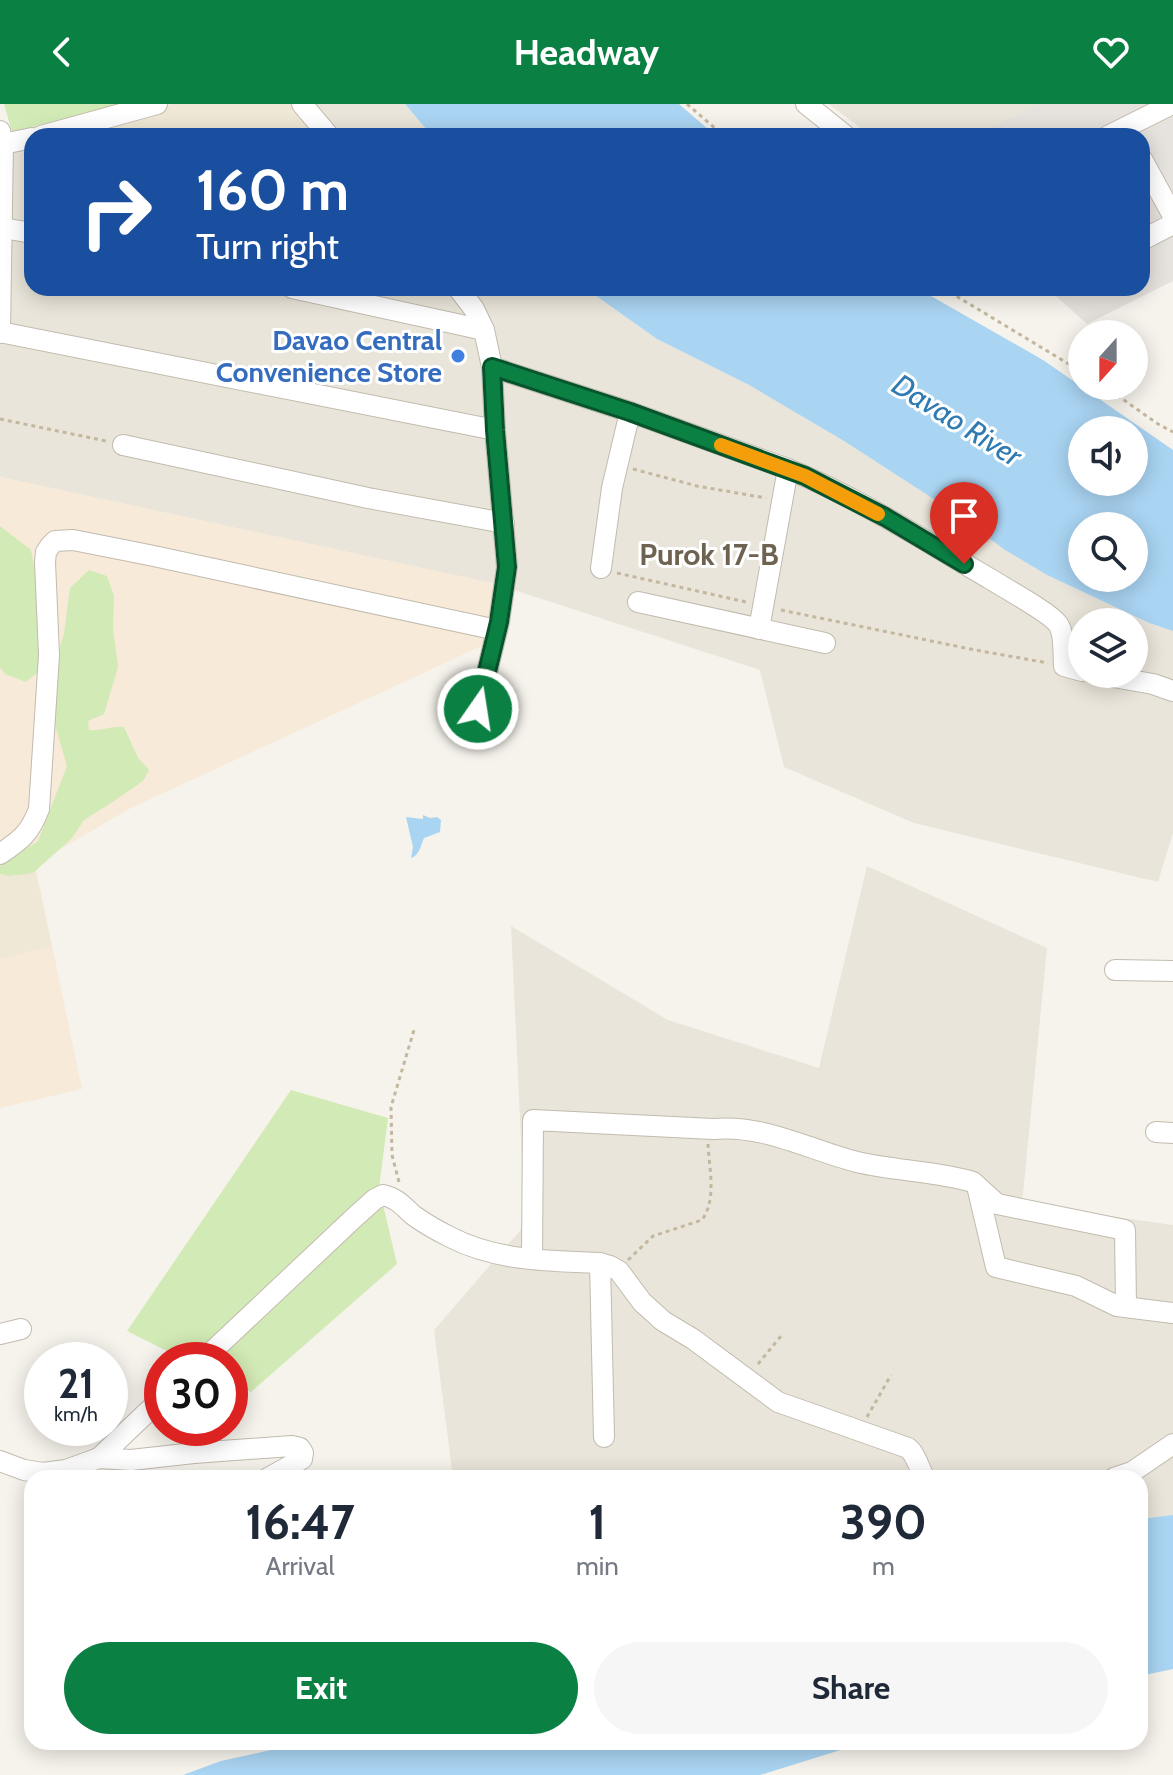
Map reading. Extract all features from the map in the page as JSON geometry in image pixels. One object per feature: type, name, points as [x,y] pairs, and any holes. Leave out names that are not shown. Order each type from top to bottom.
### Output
[{"type":"street","points":[[70,128],[157,104]]},
{"type":"street","points":[[302,104],[322,128]]},
{"type":"street","points":[[806,104],[836,128]]},
{"type":"street","points":[[1130,128],[1172,104]]},
{"type":"street","points":[[24,138],[2,137],[0,333],[495,430]]},
{"type":"street","points":[[1150,174],[1173,216]]},
{"type":"street","points":[[1150,236],[1173,224]]},
{"type":"street","points":[[3,228],[24,232]]},
{"type":"street","points":[[329,296],[484,330]]},
{"type":"street","points":[[464,296],[484,330],[492,367],[507,567],[497,630],[478,709]]},
{"type":"street","points":[[492,367],[630,412],[788,469],[885,517],[1052,619],[1059,626],[1068,653]]},
{"type":"street","points":[[601,568],[609,504],[630,412]]},
{"type":"street","points":[[123,445],[368,498],[504,523]]},
{"type":"street","points":[[759,629],[788,469]]},
{"type":"street","points":[[0,854],[21,839],[32,826],[39,809],[49,655],[45,562],[46,552],[55,541],[73,540],[149,555],[497,630]]},
{"type":"street","points":[[638,602],[825,643]]},
{"type":"street","points":[[1148,683],[1173,691]]},
{"type":"street","points":[[1115,970],[1173,971]]},
{"type":"street","points":[[532,1258],[533,1120],[734,1128],[778,1136],[856,1161],[973,1182],[997,1204],[1125,1230],[1126,1307]]},
{"type":"street","points":[[977,1186],[996,1267],[1076,1286],[1117,1306],[1173,1313]]},
{"type":"street","points":[[222,1342],[375,1199],[383,1195],[394,1197],[415,1216],[488,1253],[605,1264],[619,1271],[642,1302],[663,1321],[693,1339],[778,1402],[901,1445],[913,1452],[920,1470]]},
{"type":"street","points":[[604,1437],[605,1264]]},
{"type":"street","points":[[0,1334],[21,1329]]},
{"type":"street","points":[[99,1458],[144,1415]]},
{"type":"street","points":[[1135,1470],[1173,1444]]},
{"type":"street","points":[[66,1470],[99,1458],[131,1460],[292,1446],[300,1448],[302,1459],[282,1470]]},
{"type":"street","points":[[0,1461],[24,1470]]},
{"type":"path","points":[[687,104],[715,128]]},
{"type":"path","points":[[956,296],[1068,364]]},
{"type":"path","points":[[1124,400],[1173,432]]},
{"type":"path","points":[[0,419],[123,445]]},
{"type":"path","points":[[617,465],[697,486],[782,501]]},
{"type":"path","points":[[601,568],[762,606],[1068,667]]},
{"type":"path","points":[[399,1202],[399,1179],[392,1155],[391,1107],[414,1030]]},
{"type":"path","points":[[605,1264],[627,1261],[653,1236],[702,1220],[710,1205],[707,1128]]},
{"type":"path","points":[[747,1379],[781,1336]]},
{"type":"path","points":[[860,1431],[891,1375]]},
{"type":"shaded area","points":[[172,104],[292,104],[311,128],[69,128]]},
{"type":"shaded area","points":[[308,104],[405,104],[425,128],[326,128]]},
{"type":"shaded area","points":[[829,104],[1037,104],[989,128],[860,128]]},
{"type":"shaded area","points":[[1037,104],[1173,104],[1173,281],[1150,292],[1150,128],[989,128]]},
{"type":"shaded area","points":[[0,137],[24,137],[24,296],[596,296],[657,339],[749,385],[844,441],[946,507],[1005,550],[1068,585],[1068,592],[1083,592],[1116,608],[1068,608],[1068,688],[1148,688],[1148,623],[1173,631],[1173,833],[1158,882],[914,823],[784,767],[760,670],[496,584],[0,477]]},
{"type":"shaded area","points":[[1056,296],[1143,296],[1095,320],[1083,320]]},
{"type":"shaded area","points":[[0,477],[496,584],[482,646],[129,809],[35,864],[82,1089],[0,1108]]},
{"type":"shaded area","points":[[34,865],[52,946],[0,959],[0,875]]},
{"type":"shaded area","points":[[867,866],[1047,948],[1022,1204],[1173,1225],[1173,1515],[1148,1518],[1148,1470],[452,1470],[434,1330],[525,1225],[511,926],[668,1020],[819,1068]]},
{"type":"green space","points":[[4,104],[121,104],[24,128],[12,132]]},
{"type":"green space","points":[[0,526],[31,550],[39,594],[43,668],[26,682],[5,674],[0,667]]},
{"type":"green space","points":[[89,570],[107,576],[114,596],[113,628],[118,667],[104,714],[88,721],[89,730],[124,727],[138,758],[149,770],[143,781],[84,820],[72,838],[33,873],[0,874],[0,866],[38,841],[67,766],[53,718],[54,668],[64,633],[70,588]]},
{"type":"green space","points":[[291,1090],[388,1118],[379,1188],[397,1264],[251,1392],[248,1391],[248,1342],[149,1342],[127,1331]]},
{"type":"water","points":[[405,104],[679,104],[707,128],[425,128]]},
{"type":"water","name":"Davao River","points":[[596,296],[931,296],[1043,360],[1068,377],[1068,400],[1101,400],[1124,416],[1068,416],[1068,496],[1148,496],[1148,433],[1173,450],[1173,631],[1148,623],[1148,608],[1117,608],[1083,592],[1148,592],[1148,512],[1068,512],[1068,585],[1005,550],[946,507],[844,441],[749,385],[657,339]]},
{"type":"water","points":[[423,815],[441,820],[440,832],[424,838],[418,853],[411,858],[413,847],[406,817],[423,819]]},
{"type":"water","points":[[1173,1515],[1173,1669],[1148,1674],[1148,1518]]},
{"type":"water","points":[[271,1750],[840,1750],[760,1775],[183,1775],[221,1761]]},
{"type":"slow traffic","points":[[721,445],[805,476],[878,514]]},
{"type":"place","name":"Davao Central Convenience Store","points":[[458,356]]},
{"type":"district","name":"Purok 17-B","points":[[709,554]]},
{"type":"route","points":[[478,709],[499,622],[507,567],[492,367],[630,412],[805,476],[885,517],[964,564]]}]
